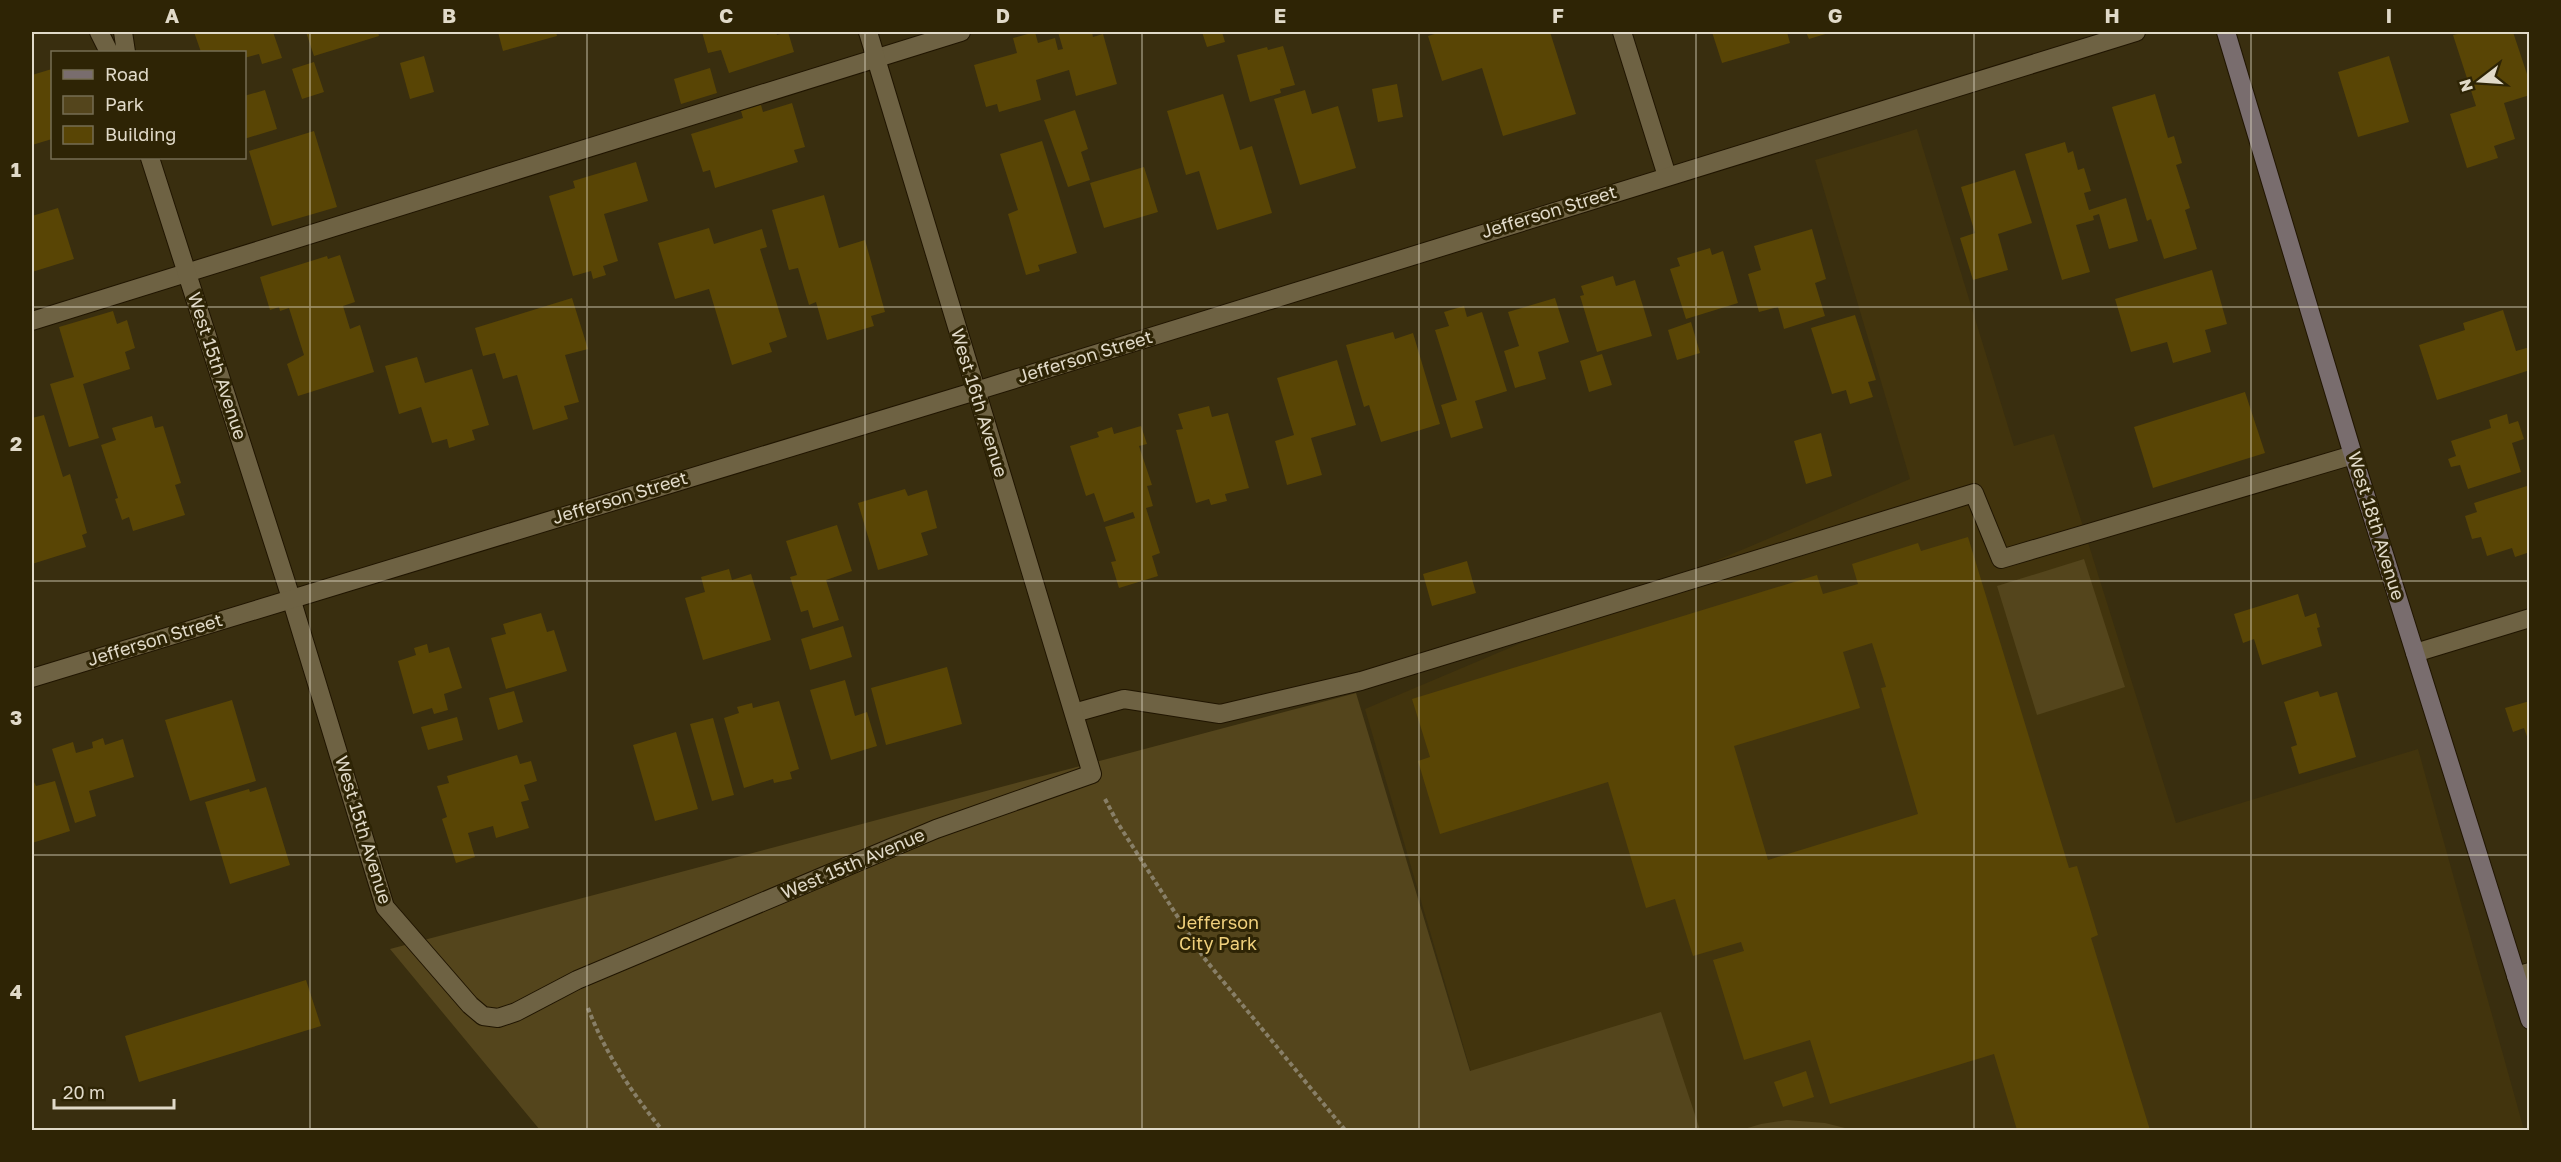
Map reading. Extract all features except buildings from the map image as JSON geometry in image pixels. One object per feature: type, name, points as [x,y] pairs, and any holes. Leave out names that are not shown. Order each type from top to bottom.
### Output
[{"type":"main road","name":"West 18th Avenue","points":[[2226,32],[2415,653],[2523,974],[2529,1020]]},
{"type":"street","points":[[99,32],[108,51]]},
{"type":"street","points":[[123,32],[126,51]]},
{"type":"street","name":"West 16th Avenue","points":[[868,32],[1092,774]]},
{"type":"street","points":[[32,321],[961,32]]},
{"type":"street","points":[[1622,32],[1667,176]]},
{"type":"street","name":"Jefferson Street","points":[[32,678],[976,391],[2136,32]]},
{"type":"street","name":"West 15th Avenue","points":[[150,159],[291,598],[382,895],[389,913],[470,1005],[483,1016],[498,1018],[516,1012],[577,980],[936,829],[1092,774]]},
{"type":"street","points":[[1074,713],[1124,699],[1220,714],[1360,681],[1974,493],[2001,559],[2353,455]]},
{"type":"street","points":[[2415,653],[2529,618]]},
{"type":"path","points":[[1092,774],[1117,822],[1204,958],[1345,1131]]},
{"type":"path","points":[[577,980],[601,1039],[638,1100],[662,1131]]},
{"type":"shaded area","points":[[1917,129],[2014,446],[2054,434],[2176,823],[2418,749],[2524,1130],[1488,1130],[1365,709],[1910,479],[1815,160]]},
{"type":"green space","points":[[2084,559],[2125,687],[2037,715],[1997,586]]},
{"type":"green space","name":"Jefferson City Park","points":[[1356,693],[1470,1071],[1661,1012],[1700,1130],[540,1130],[390,949]]},
{"type":"green space","points":[[1787,1120],[1825,1123],[1853,1130],[1741,1130]]}]
